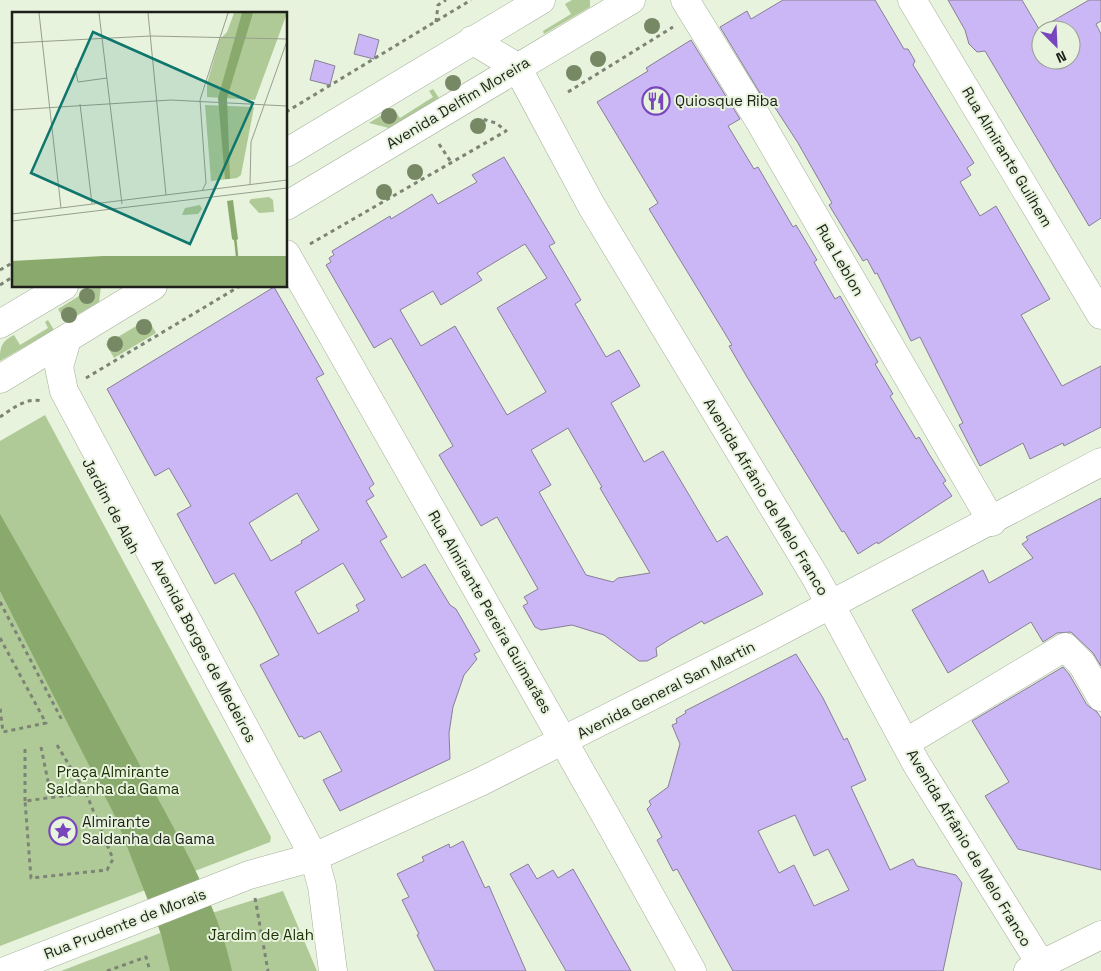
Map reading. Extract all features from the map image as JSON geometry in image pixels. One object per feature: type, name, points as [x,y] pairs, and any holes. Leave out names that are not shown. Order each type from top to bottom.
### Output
[{"type":"main road","points":[[288,152],[541,0]]},
{"type":"main road","name":"Avenida Delfim Moreira","points":[[288,205],[632,0]]},
{"type":"main road","name":"Rua Leblon","points":[[685,0],[765,131],[992,522]]},
{"type":"main road","name":"Rua Almirante Guilhem","points":[[912,0],[1101,315]]},
{"type":"main road","points":[[472,40],[517,67]]},
{"type":"main road","name":"Avenida Afrânio de Melo Franco","points":[[517,67],[590,205],[816,578],[905,743],[1038,969]]},
{"type":"main road","name":"Rua Almirante Pereira Guimarães","points":[[294,251],[692,971]]},
{"type":"main road","points":[[0,324],[61,288]]},
{"type":"main road","points":[[0,379],[150,288]]},
{"type":"main road","name":"Avenida Borges de Medeiros","points":[[67,339],[59,367],[64,391],[314,857],[322,886],[333,971]]},
{"type":"main road","name":"Avenida General San Martin","points":[[217,888],[249,875],[314,857],[564,741],[992,522],[1101,462]]},
{"type":"main road","points":[[905,743],[1065,647],[1082,664],[1101,697]]},
{"type":"main road","name":"Rua Prudente de Morais","points":[[5,971],[217,888]]},
{"type":"main road","points":[[1038,969],[1101,935]]},
{"type":"path","points":[[436,22],[438,5],[446,0]]},
{"type":"path","points":[[288,111],[471,0]]},
{"type":"path","points":[[568,92],[676,25]]},
{"type":"path","points":[[294,251],[506,131],[496,122],[484,119],[474,120]]},
{"type":"path","points":[[438,141],[450,162]]},
{"type":"path","points":[[0,270],[12,263]]},
{"type":"path","points":[[0,284],[12,277]]},
{"type":"path","points":[[81,381],[237,288]]},
{"type":"path","points":[[0,417],[21,404],[36,400],[45,402]]},
{"type":"path","points":[[0,602],[63,722]]},
{"type":"path","points":[[0,638],[46,723],[3,732],[0,708]]},
{"type":"path","points":[[25,749],[25,801],[31,878],[107,870],[113,859],[86,793],[57,745]]},
{"type":"path","points":[[41,747],[51,796]]},
{"type":"path","points":[[25,801],[51,796],[86,793]]},
{"type":"path","points":[[249,875],[254,889],[268,971]]},
{"type":"path","points":[[107,971],[146,957],[150,971]]},
{"type":"green space","points":[[572,0],[590,0],[590,7],[544,34],[543,31],[571,14],[565,4]]},
{"type":"green space","points":[[433,89],[439,98],[389,128],[369,123],[393,108],[400,118],[433,97],[429,91]]},
{"type":"green space","points":[[92,288],[101,288],[99,302],[65,322],[58,309]]},
{"type":"green space","points":[[148,319],[156,333],[114,358],[106,344]]},
{"type":"green space","points":[[48,320],[54,330],[0,361],[1,348],[6,340],[14,335],[20,345],[48,328],[45,322]]},
{"type":"green space","name":"Praça Almirante Saldanha da Gama","points":[[45,415],[271,837],[270,842],[0,946],[0,441]]},
{"type":"green space","name":"Jardim de Alah","points":[[283,891],[317,971],[61,971],[215,912]]},
{"type":"shaded area","points":[[0,514],[55,610],[182,843],[217,920],[232,971],[170,971],[161,934],[116,818],[0,591]]},
{"type":"building","points":[[783,0],[875,0],[904,49],[908,49],[915,61],[913,65],[974,163],[967,168],[971,175],[960,182],[980,216],[996,206],[1050,299],[1021,315],[1062,386],[1101,366],[1101,427],[1064,446],[1063,443],[1030,459],[1023,443],[980,466],[959,425],[963,423],[920,337],[911,341],[877,273],[875,274],[867,259],[863,261],[829,205],[832,203],[798,143],[770,100],[766,103],[720,27],[747,11],[751,19]]},
{"type":"building","points":[[948,0],[1022,0],[1034,20],[1031,20],[1031,70],[1081,70],[1081,20],[1055,20],[1089,0],[1101,0],[1101,21],[1096,24],[1101,34],[1101,218],[1089,226],[985,51],[977,52],[969,44],[965,30]]},
{"type":"building","points":[[359,34],[379,40],[374,59],[354,54]]},
{"type":"building","points":[[691,40],[740,119],[728,126],[754,169],[758,167],[793,227],[796,225],[817,260],[814,262],[835,299],[840,296],[878,362],[875,364],[893,394],[890,396],[916,439],[919,437],[946,481],[943,483],[952,496],[878,544],[877,542],[858,554],[844,531],[842,532],[747,377],[729,346],[732,345],[649,209],[658,203],[597,102],[648,71],[646,68]]},
{"type":"building","points":[[315,60],[335,66],[330,85],[310,80]]},
{"type":"building","points":[[504,157],[555,243],[549,246],[581,300],[575,304],[606,357],[619,350],[640,386],[611,403],[644,462],[663,451],[717,542],[727,536],[763,594],[704,624],[702,621],[670,639],[656,648],[657,656],[647,661],[639,661],[604,635],[572,625],[541,630],[535,627],[523,606],[528,603],[524,597],[538,589],[497,517],[481,526],[439,455],[453,446],[391,338],[374,348],[326,265],[331,262],[329,258],[334,255],[332,251],[390,216],[391,219],[432,194],[438,204],[477,182],[472,175]],"holes":[[[525,244],[547,278],[497,308],[546,392],[507,415],[455,326],[421,346],[400,310],[433,291],[441,305],[482,280],[477,273]],[[568,428],[602,487],[600,488],[650,573],[618,578],[613,582],[586,575],[539,492],[551,485],[531,450]]]},
{"type":"building","points":[[275,288],[324,374],[316,378],[374,484],[369,488],[374,496],[366,501],[387,537],[380,541],[402,578],[425,564],[450,605],[456,609],[480,651],[474,654],[477,659],[464,675],[453,707],[449,733],[450,759],[340,811],[323,780],[342,771],[320,731],[304,739],[302,736],[299,737],[260,665],[279,655],[256,612],[234,573],[215,584],[177,514],[191,506],[169,468],[155,476],[107,389]],"holes":[[[297,493],[319,530],[301,541],[302,543],[271,561],[249,523]],[[343,563],[365,600],[356,605],[359,611],[318,634],[295,592]]]},
{"type":"building","points":[[1101,498],[1101,666],[1093,653],[1071,632],[1057,633],[1043,642],[1031,622],[948,673],[912,610],[983,570],[989,583],[1033,558],[1022,544],[1028,540],[1026,537]]},
{"type":"building","points":[[796,654],[823,698],[844,740],[847,738],[866,780],[851,787],[890,870],[913,859],[917,866],[956,875],[962,883],[943,971],[733,971],[677,869],[673,871],[657,840],[662,837],[647,809],[651,805],[649,801],[668,787],[680,744],[672,725],[677,723],[676,719],[686,713],[685,711]],"holes":[[[795,815],[814,856],[828,849],[849,890],[814,906],[794,865],[779,873],[758,831]]]},
{"type":"building","points":[[1063,667],[1087,705],[1097,712],[1101,718],[1101,870],[1018,849],[985,796],[1009,782],[972,721]]},
{"type":"building","points":[[463,841],[485,888],[489,886],[526,971],[435,971],[417,935],[419,934],[402,900],[409,897],[397,874],[424,861],[422,857],[449,844],[450,848]]},
{"type":"building","points":[[528,864],[537,879],[553,870],[558,878],[573,869],[631,971],[566,971],[510,874]]},
{"type":"place","name":"Quiosque Riba","points":[[656,101]]},
{"type":"place","name":"Almirante Saldanha da Gama","points":[[63,831]]}]
